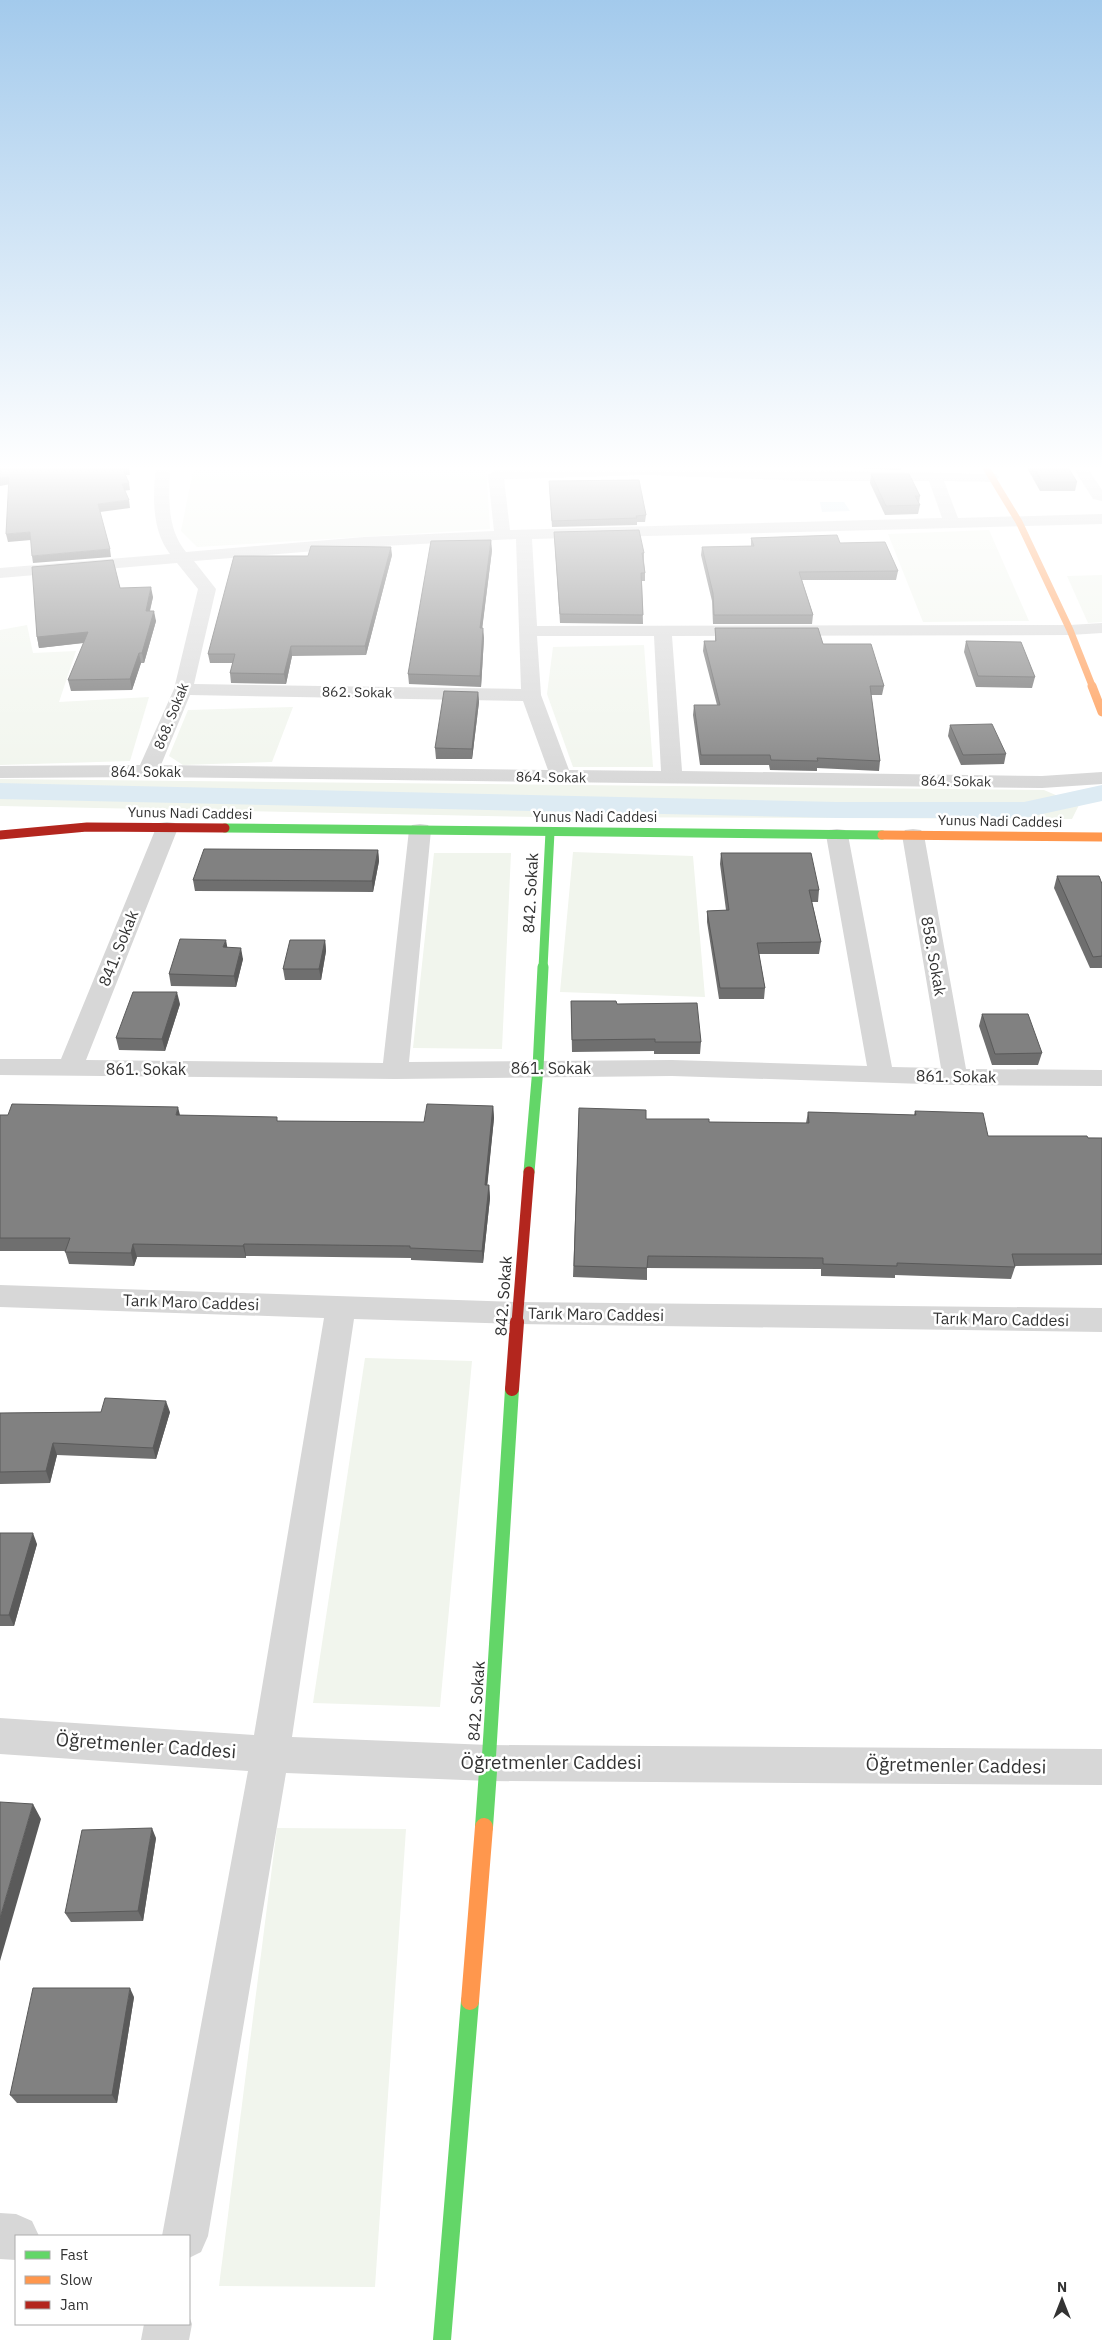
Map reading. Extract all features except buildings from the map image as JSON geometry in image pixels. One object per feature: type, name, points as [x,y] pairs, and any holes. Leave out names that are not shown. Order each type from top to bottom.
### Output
[{"type":"street","name":"868. Sokak","points":[[148,771],[184,689],[207,589],[196,575]]},
{"type":"street","points":[[526,575],[531,695],[560,777]]},
{"type":"street","points":[[1044,575],[1070,630],[1102,712]]},
{"type":"street","points":[[529,631],[1070,630],[1102,628]]},
{"type":"street","points":[[663,630],[672,777]]},
{"type":"street","name":"862. Sokak","points":[[184,689],[531,695]]},
{"type":"street","name":"864. Sokak","points":[[0,772],[148,771],[1042,782],[1102,778]]},
{"type":"street","name":"Yunus Nadi Caddesi","points":[[28,820],[87,827]]},
{"type":"street","name":"Yunus Nadi Caddesi","points":[[0,835],[87,827],[1102,837]]},
{"type":"street","name":"841. Sokak","points":[[70,1068],[167,828]]},
{"type":"street","points":[[395,1071],[420,830]]},
{"type":"street","name":"842. Sokak","points":[[442,2340],[489,1763],[517,1313],[538,1068],[550,832]]},
{"type":"street","points":[[837,835],[881,1074]]},
{"type":"street","name":"858. Sokak","points":[[913,836],[955,1077]]},
{"type":"street","name":"861. Sokak","points":[[0,1067],[395,1071],[672,1068],[955,1077],[1102,1078]]},
{"type":"street","name":"Tarık Maro Caddesi","points":[[0,1296],[517,1313],[1102,1320]]},
{"type":"street","points":[[185,2235],[270,1754],[341,1307]]},
{"type":"street","name":"Öğretmenler Caddesi","points":[[0,1736],[270,1754],[489,1763],[1102,1767]]},
{"type":"street","points":[[0,2236],[15,2237]]},
{"type":"street","points":[[165,2340],[168,2325]]},
{"type":"shaded area","points":[[904,575],[1009,575],[1029,621],[923,622]]},
{"type":"shaded area","points":[[1102,575],[1102,622],[1088,623],[1067,576]]},
{"type":"shaded area","points":[[27,625],[33,653],[76,651],[59,702],[149,697],[130,761],[0,765],[0,630]]},
{"type":"shaded area","points":[[644,645],[653,767],[573,767],[547,694],[553,647]]},
{"type":"shaded area","points":[[293,707],[272,762],[183,765],[169,756],[188,710]]},
{"type":"shaded area","points":[[0,779],[1044,790],[1079,805],[1072,819],[538,817],[0,806]]},
{"type":"shaded area","points":[[573,852],[693,856],[705,997],[560,992]]},
{"type":"shaded area","points":[[434,853],[511,853],[502,1049],[413,1048]]},
{"type":"shaded area","points":[[365,1358],[472,1361],[440,1707],[313,1703]]},
{"type":"shaded area","points":[[277,1828],[406,1829],[375,2287],[219,2286]]},
{"type":"waterway","points":[[0,791],[836,810],[1024,810],[1102,793]]},
{"type":"traffic: fast","points":[[225,828],[882,835]]},
{"type":"traffic: fast","points":[[529,1172],[538,1068],[550,832]]},
{"type":"traffic: fast","points":[[484,1827],[512,1389]]},
{"type":"traffic: fast","points":[[442,2340],[470,2001]]},
{"type":"traffic: slow","points":[[1044,575],[1070,630],[1102,712]]},
{"type":"traffic: slow","points":[[882,835],[1102,837]]},
{"type":"traffic: slow","points":[[470,2001],[484,1827]]},
{"type":"traffic: jam","points":[[0,835],[87,827],[225,828]]},
{"type":"traffic: jam","points":[[512,1389],[529,1172]]}]
